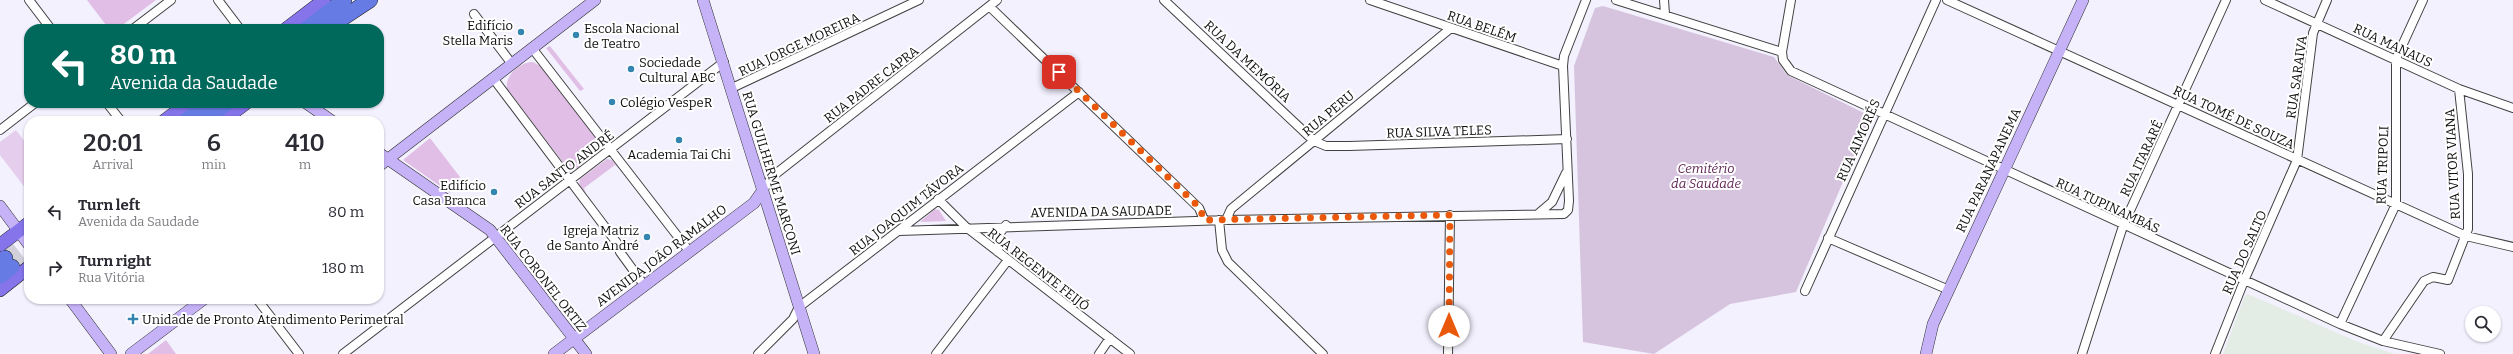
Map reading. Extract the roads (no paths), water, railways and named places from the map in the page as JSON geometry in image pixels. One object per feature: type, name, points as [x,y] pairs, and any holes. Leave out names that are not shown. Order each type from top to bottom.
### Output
[{"type":"highway","points":[[313,24],[344,0]]},
{"type":"highway","points":[[334,24],[371,0]]},
{"type":"highway","points":[[192,116],[202,108]]},
{"type":"highway","points":[[210,116],[220,108]]},
{"type":"highway","points":[[0,276],[4,258]]},
{"type":"main road","points":[[293,24],[324,0]]},
{"type":"main road","points":[[344,24],[371,0]]},
{"type":"main road","points":[[171,116],[181,108]]},
{"type":"main road","points":[[229,116],[239,108]]},
{"type":"main road","points":[[4,258],[24,227]]},
{"type":"main road","points":[[0,290],[24,272]]},
{"type":"street","points":[[29,0],[47,24]]},
{"type":"street","points":[[140,24],[171,0]]},
{"type":"street","points":[[218,0],[236,24]]},
{"type":"street","points":[[384,158],[512,64],[595,0]]},
{"type":"street","name":"RUA GUILHERME MARCONI","points":[[703,0],[724,62],[814,354]]},
{"type":"street","name":"RUA JORGE MOREIRA","points":[[732,88],[920,0]]},
{"type":"street","name":"RUA PADRE CAPRA","points":[[763,190],[773,176],[997,0]]},
{"type":"street","name":"RUA DA MEMÓRIA","points":[[1164,0],[1175,3],[1314,140]]},
{"type":"street","name":"RUA BELÉM","points":[[1370,0],[1563,66]]},
{"type":"street","points":[[1539,213],[1552,202],[1568,168],[1563,66],[1564,56],[1586,0]]},
{"type":"street","points":[[1616,0],[1665,14],[1782,52],[1791,0]]},
{"type":"street","points":[[1664,0],[1665,14]]},
{"type":"street","name":"RUA AIMORÉS","points":[[1805,290],[1883,114],[1936,0]]},
{"type":"street","name":"RUA TOMÉ DE SOUZA","points":[[1947,0],[2179,104],[2297,160],[2466,236],[2513,247]]},
{"type":"street","name":"RUA PARANAPANEMA","points":[[1926,354],[1931,328],[2083,0]]},
{"type":"street","name":"RUA ITARARÉ","points":[[2082,354],[2123,226],[2226,0]]},
{"type":"street","name":"RUA MANAUS","points":[[2265,0],[2459,89],[2513,108]]},
{"type":"street","name":"RUA SARAIVA","points":[[2297,160],[2316,24],[2327,0]]},
{"type":"street","name":"RUA TRIPOLI","points":[[2340,324],[2396,204],[2396,59],[2423,0]]},
{"type":"street","points":[[990,7],[1200,208],[1204,220]]},
{"type":"street","points":[[474,14],[512,64]]},
{"type":"street","name":"RUA PERU","points":[[1222,220],[1231,209],[1451,28]]},
{"type":"street","points":[[532,48],[689,252]]},
{"type":"street","name":"RUA TUPINAMBÁS","points":[[1782,52],[1783,60],[1790,71],[2123,226],[2340,324],[2383,341],[2440,354]]},
{"type":"street","name":"RUA SANTO ANDRÉ","points":[[343,354],[724,62]]},
{"type":"street","points":[[493,78],[617,243],[620,252],[644,285]]},
{"type":"street","name":"RUA VITOR VIANA","points":[[2383,341],[2424,281],[2433,277],[2448,280],[2466,236],[2468,228],[2468,174],[2459,89]]},
{"type":"street","name":"RUA JOAQUIM TÁVORA","points":[[758,354],[792,319],[799,307],[1079,92]]},
{"type":"street","points":[[0,130],[29,108]]},
{"type":"street","points":[[111,108],[117,116]]},
{"type":"street","points":[[313,108],[325,116]]},
{"type":"street","name":"RUA SILVA TELES","points":[[1314,140],[1330,146],[1567,140]]},
{"type":"street","name":"RUA CORONEL ORTIZ","points":[[384,160],[488,228],[586,354]]},
{"type":"street","name":"RUA DO SALTO","points":[[2215,354],[2244,281],[2297,160]]},
{"type":"street","name":"AVENIDA DA SAUDADE","points":[[899,230],[1006,225],[1204,220],[1539,213],[1558,214],[1566,212],[1569,201],[1568,168]]},
{"type":"street","name":"AVENIDA JOÃO RAMALHO","points":[[554,354],[754,203],[763,190]]},
{"type":"street","name":"RUA REGENTE FEIJÓ","points":[[938,199],[966,227],[1130,354]]},
{"type":"street","points":[[1552,202],[1553,210],[1558,214]]},
{"type":"street","points":[[0,206],[24,227]]},
{"type":"street","points":[[1448,354],[1450,215]]},
{"type":"street","points":[[1222,220],[1222,250],[1228,262],[1323,354]]},
{"type":"street","points":[[998,252],[1000,233],[1006,225]]},
{"type":"street","points":[[1828,238],[1949,290]]},
{"type":"street","points":[[936,354],[1008,260]]},
{"type":"street","points":[[74,304],[111,354]]},
{"type":"street","points":[[131,354],[197,304]]},
{"type":"street","points":[[261,304],[299,354]]},
{"type":"street","points":[[1099,354],[1110,338]]},
{"type":"tunnel","points":[[5,258],[24,243]]},
{"type":"tunnel","points":[[12,267],[24,258]]},
{"type":"place","name":"Edifício Stella Maris","points":[[521,32]]},
{"type":"place","name":"Escola Nacional de Teatro","points":[[576,35]]},
{"type":"place","name":"Sociedade Cultural ABC","points":[[631,69]]},
{"type":"place","name":"Colégio VespeR","points":[[612,102]]},
{"type":"place","name":"Academia Tai Chi","points":[[679,140]]},
{"type":"place","name":"Edifício Casa Branca","points":[[494,192]]},
{"type":"place","name":"Igreja Matriz de Santo André","points":[[647,237]]},
{"type":"place","name":"Unidade de Pronto Atendimento Perimetral","points":[[133,319]]},
{"type":"park label","name":"Cemitério da Saudade","points":[[1706,176]]}]
